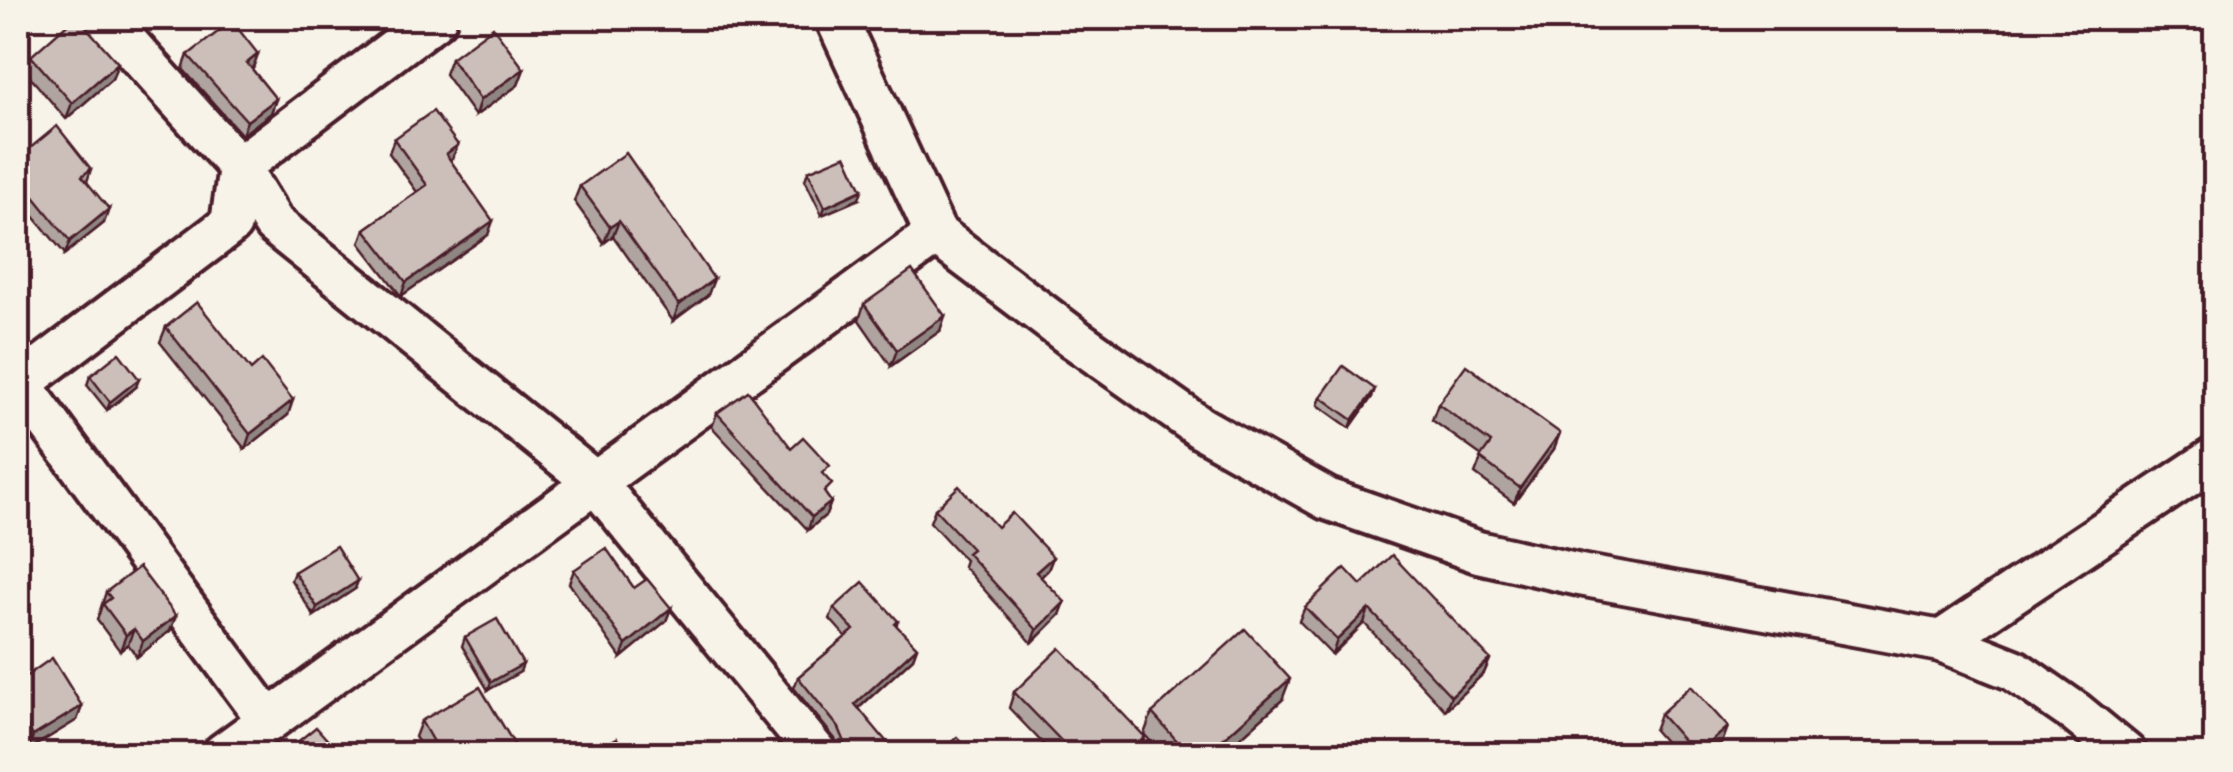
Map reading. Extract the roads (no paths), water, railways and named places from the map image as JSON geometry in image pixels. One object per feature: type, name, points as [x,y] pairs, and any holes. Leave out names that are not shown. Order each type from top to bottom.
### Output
[{"type":"street","points":[[104,18],[239,167],[274,224],[596,483],[818,754]]},
{"type":"street","points":[[436,18],[239,167],[231,224],[18,383],[249,742],[936,234]]},
{"type":"street","points":[[836,18],[936,234],[1201,428],[1327,498],[1478,552],[1580,575],[1941,642],[2014,670],[2126,754]]},
{"type":"street","points":[[1941,642],[2216,457]]}]
